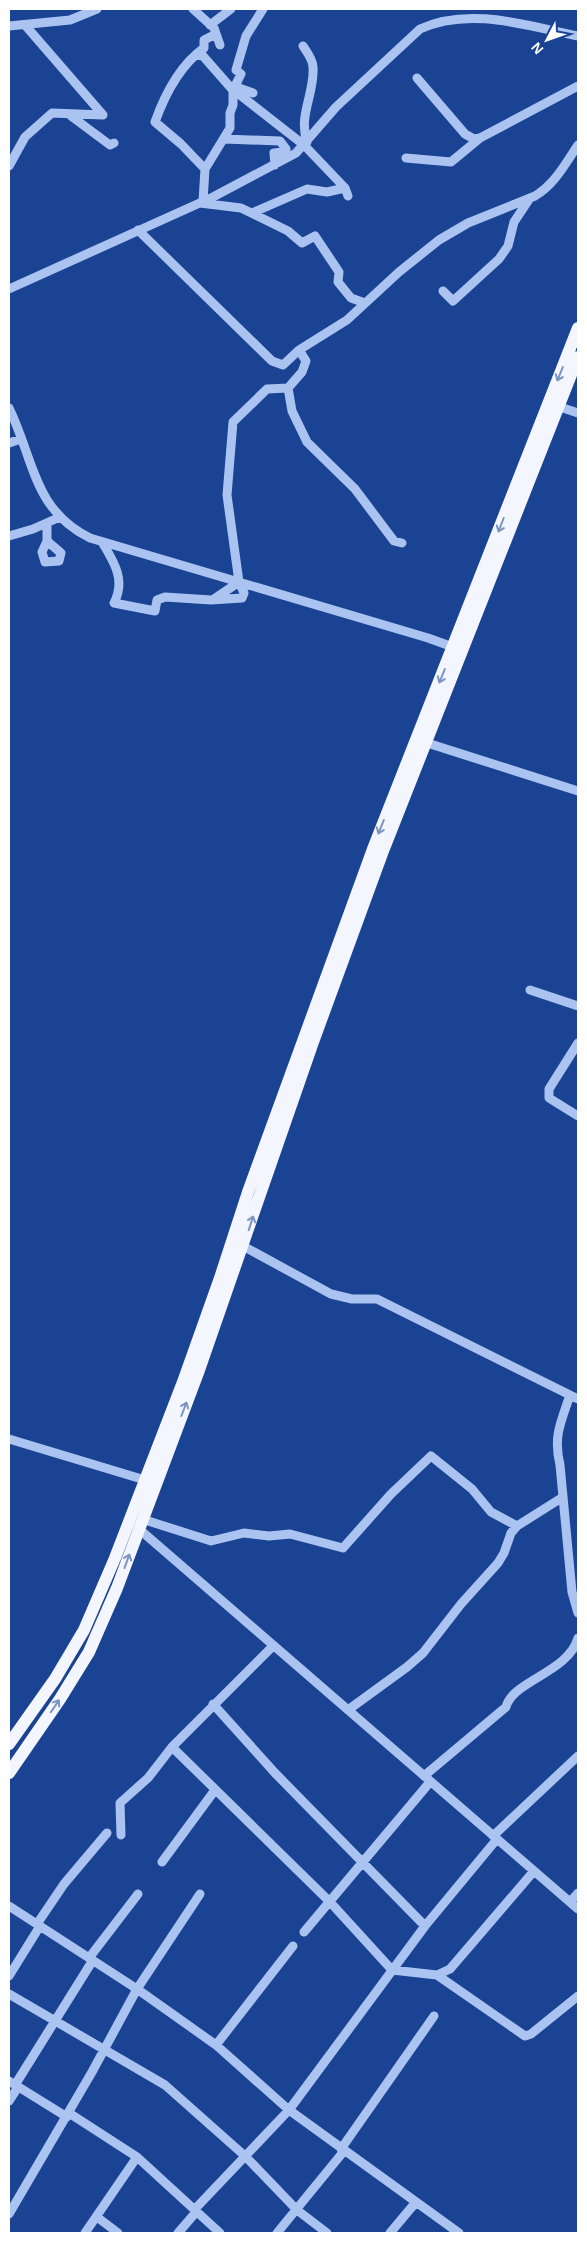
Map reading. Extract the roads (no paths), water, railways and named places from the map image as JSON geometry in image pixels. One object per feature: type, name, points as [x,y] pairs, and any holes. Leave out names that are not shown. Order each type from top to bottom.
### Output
[{"type":"main road","points":[[9,1744],[54,1679],[84,1630],[145,1480],[196,1347],[248,1192],[366,867],[421,741],[554,405],[578,328]]},
{"type":"main road","points":[[9,1773],[60,1699],[89,1652],[117,1588],[244,1246],[453,647],[554,405],[578,357]]},
{"type":"street","points":[[9,26],[70,20],[97,9]]},
{"type":"street","points":[[193,9],[210,25],[220,45]]},
{"type":"street","points":[[210,25],[231,9]]},
{"type":"street","points":[[202,202],[205,169],[230,128],[233,88],[241,74],[236,70],[246,36],[262,9]]},
{"type":"street","points":[[9,289],[202,202],[296,153],[306,144],[336,106],[420,29],[449,19],[485,18],[578,36]]},
{"type":"street","points":[[9,166],[25,137],[52,113],[103,115],[24,25]]},
{"type":"street","points":[[205,169],[181,144],[155,122],[161,105],[180,71],[204,48],[204,40],[216,34]]},
{"type":"street","points":[[303,46],[313,65],[313,84],[305,112],[304,132],[306,144]]},
{"type":"street","points":[[197,54],[203,56],[233,88],[306,144],[346,192],[308,189],[252,213]]},
{"type":"street","points":[[417,78],[465,134],[474,138],[480,138]]},
{"type":"street","points":[[406,158],[451,162],[480,138],[578,86]]},
{"type":"street","points":[[233,88],[253,92]]},
{"type":"street","points":[[69,114],[110,145],[114,143]]},
{"type":"street","points":[[224,139],[280,141],[286,148],[282,152],[274,153],[275,165]]},
{"type":"street","points":[[138,230],[272,361],[283,365],[299,350],[347,320],[399,272],[439,240],[468,223],[530,198],[552,184],[578,146]]},
{"type":"street","points":[[443,291],[453,300],[499,258],[508,246],[514,222],[530,198]]},
{"type":"street","points":[[202,202],[241,208],[288,231],[302,243],[315,236],[339,272],[338,282],[351,298],[365,303]]},
{"type":"street","points":[[102,542],[117,566],[119,594],[114,603],[154,612],[157,600],[164,597],[211,600],[242,598],[244,593],[239,582],[227,494],[233,422],[267,389],[288,388],[302,372],[306,361],[299,350]]},
{"type":"street","points":[[288,388],[292,412],[307,442],[355,489],[394,541],[402,543]]},
{"type":"street","points":[[554,405],[578,413]]},
{"type":"street","points":[[10,411],[40,490],[72,530],[102,542],[453,647]]},
{"type":"street","points":[[9,443],[21,438]]},
{"type":"street","points":[[9,536],[60,517]]},
{"type":"street","points":[[47,523],[47,541]]},
{"type":"street","points":[[211,600],[239,582]]},
{"type":"street","points":[[421,741],[578,791]]},
{"type":"street","points":[[530,990],[578,1006]]},
{"type":"street","points":[[578,1043],[548,1089],[547,1095],[578,1116]]},
{"type":"street","points":[[244,1246],[331,1294],[352,1299],[377,1299],[574,1397],[556,1436],[572,1592],[578,1614]]},
{"type":"street","points":[[9,1439],[145,1480]]},
{"type":"street","points":[[140,1524],[212,1541],[244,1533],[269,1536],[290,1534],[343,1548],[391,1494],[431,1456],[472,1489],[491,1512],[517,1526]]},
{"type":"street","points":[[348,1710],[423,1653],[450,1617],[498,1563],[504,1553],[511,1533],[517,1526],[563,1498]]},
{"type":"street","points":[[140,1524],[273,1646],[578,1909]]},
{"type":"street","points":[[304,1932],[362,1863],[427,1779],[506,1707],[512,1694],[544,1675],[572,1652],[578,1638]]},
{"type":"street","points":[[121,1835],[120,1803],[148,1778],[172,1747],[273,1646]]},
{"type":"street","points":[[213,1704],[362,1863],[425,1926]]},
{"type":"street","points":[[172,1747],[330,1902],[390,1972],[437,1975],[450,1969],[534,1871]]},
{"type":"street","points":[[178,2233],[196,2210],[245,2156],[290,2110],[378,1987],[495,1837],[578,1756]]},
{"type":"street","points":[[162,1862],[214,1790]]},
{"type":"street","points":[[9,1976],[64,1884],[107,1834]]},
{"type":"street","points":[[570,1902],[578,1893]]},
{"type":"street","points":[[9,2101],[14,2084],[91,1959],[138,1894]]},
{"type":"street","points":[[9,2214],[68,2115],[137,1989],[200,1894]]},
{"type":"street","points":[[9,1906],[137,1989],[216,2045],[290,2110],[342,2150],[459,2233]]},
{"type":"street","points":[[216,2045],[293,1946]]},
{"type":"street","points":[[437,1975],[525,2036],[531,2034],[578,1996]]},
{"type":"street","points":[[9,1994],[165,2085],[245,2156],[297,2210],[327,2233]]},
{"type":"street","points":[[277,2233],[297,2210],[342,2150],[434,2016]]},
{"type":"street","points":[[14,2084],[138,2157],[220,2233]]},
{"type":"street","points":[[86,2233],[138,2157]]},
{"type":"street","points":[[390,2233],[416,2202]]},
{"type":"street","points":[[97,2217],[118,2233]]}]
